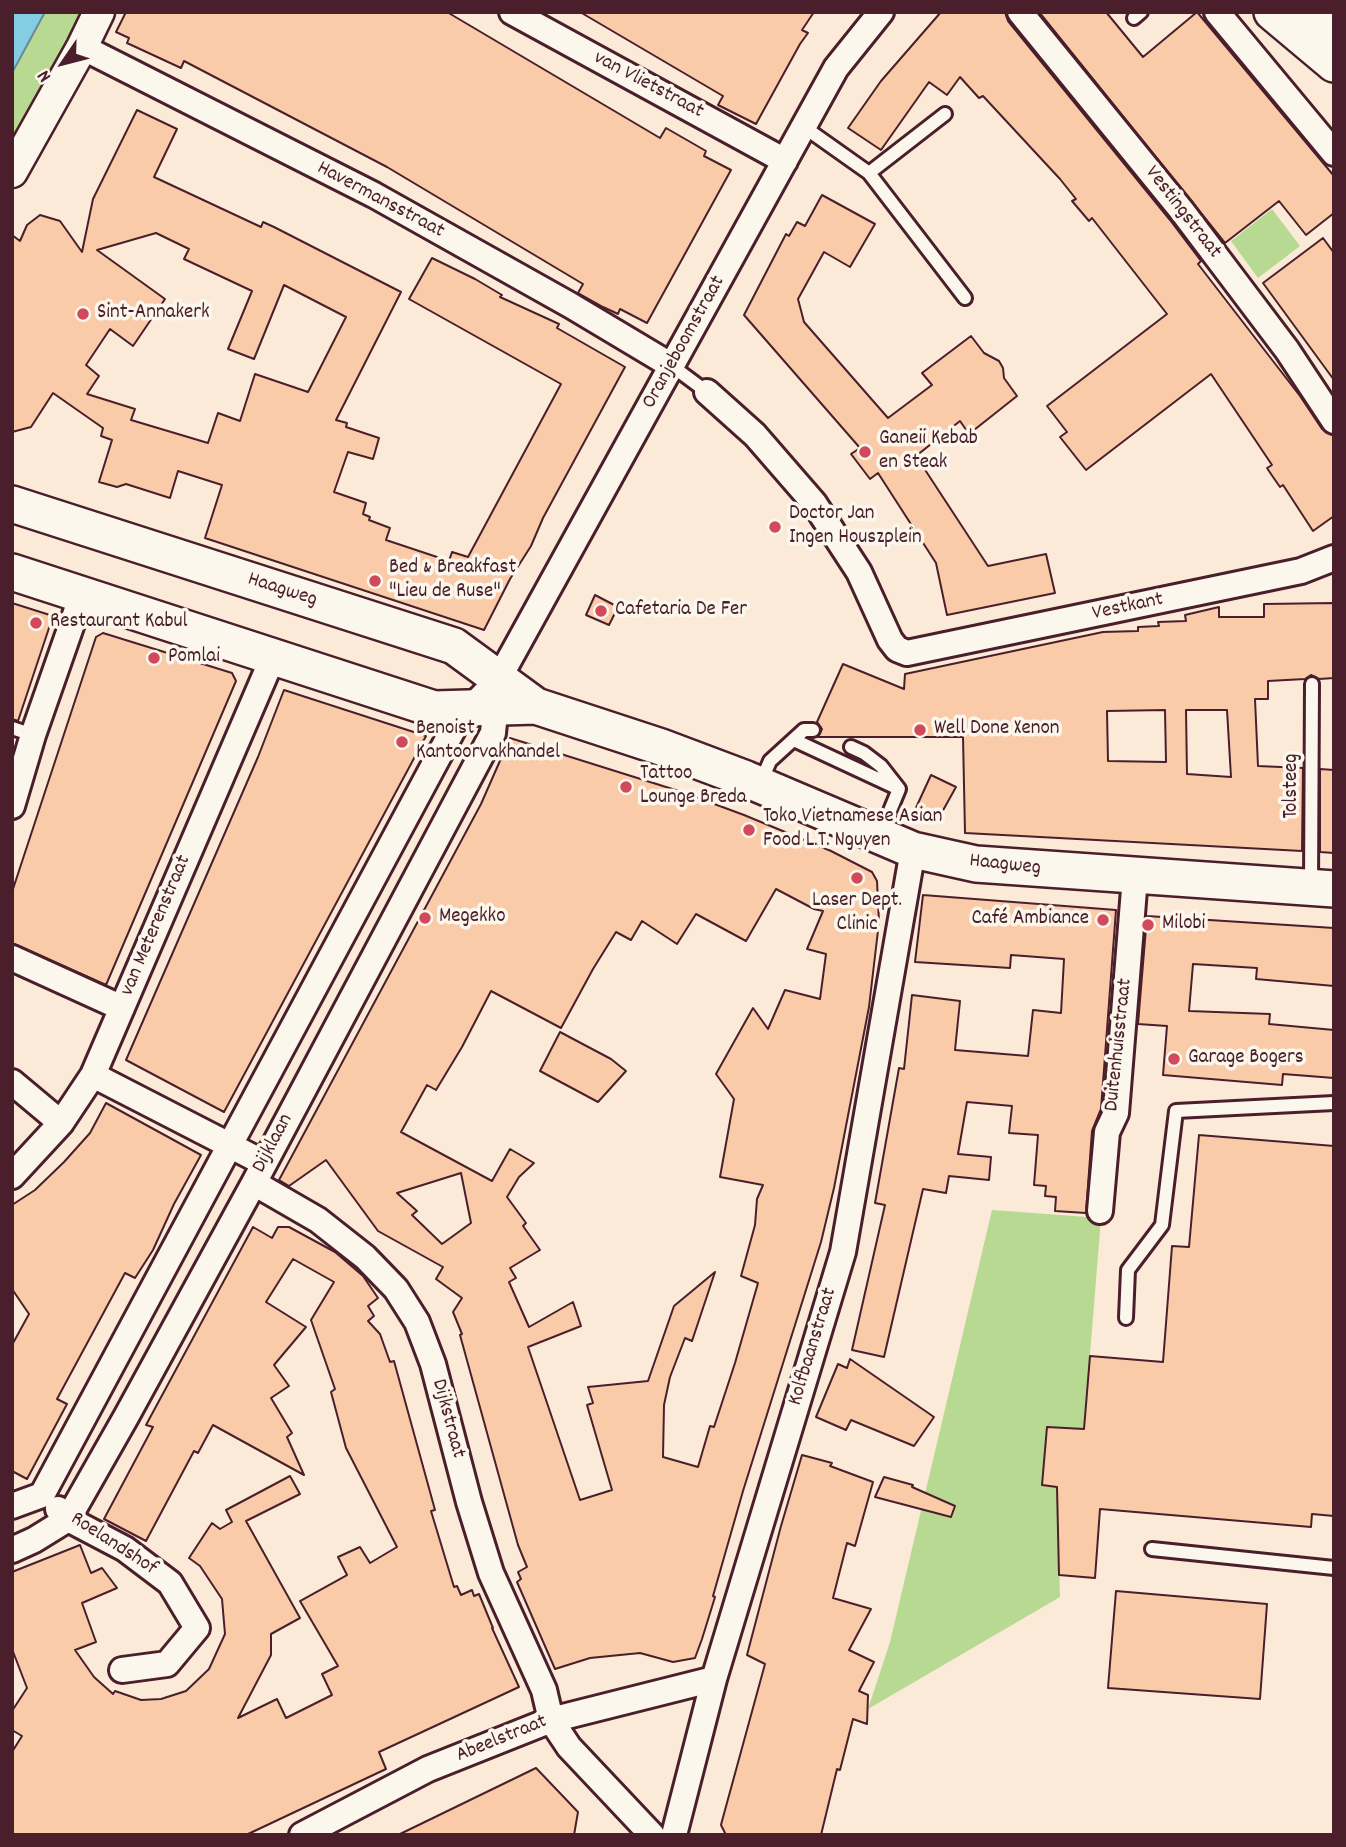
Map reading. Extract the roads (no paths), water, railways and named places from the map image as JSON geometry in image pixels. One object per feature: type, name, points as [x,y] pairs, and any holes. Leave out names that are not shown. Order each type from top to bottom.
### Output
[{"type":"main road","points":[[1272,12],[1334,64]]},
{"type":"main road","points":[[1316,12],[1334,27]]},
{"type":"main road","name":"Haagweg","points":[[12,504],[454,646],[488,699],[536,706],[661,747],[760,785],[913,850],[976,864],[1323,888]]},
{"type":"main road","points":[[12,572],[434,709],[488,699]]},
{"type":"street","points":[[12,172],[99,12]]},
{"type":"street","name":"van Vlietstraat","points":[[512,12],[785,161]]},
{"type":"street","name":"Oranjeboomstraat","points":[[488,699],[836,68],[881,12]]},
{"type":"street","name":"Vestingstraat","points":[[1020,12],[1182,211],[1287,350],[1334,421]]},
{"type":"street","points":[[1217,12],[1334,153]]},
{"type":"street","name":"Havermansstraat","points":[[82,47],[374,195],[570,305],[672,366]]},
{"type":"street","name":"Vestkant","points":[[707,392],[755,435],[814,503],[859,572],[890,640],[897,649],[907,653],[1301,571],[1334,558]]},
{"type":"street","points":[[12,806],[23,732],[82,595]]},
{"type":"street","name":"van Meterenstraat","points":[[12,1176],[61,1123],[93,1075],[273,657]]},
{"type":"street","name":"Dijklaan","points":[[12,1550],[34,1540],[68,1518],[259,1173],[493,733],[488,699],[457,722],[42,1495]]},
{"type":"street","name":"Kolfbaanstraat","points":[[674,1835],[714,1679],[843,1252],[913,850]]},
{"type":"street","name":"Duitenhuisstraat","points":[[1100,1211],[1107,1132],[1116,1113],[1135,877]]},
{"type":"street","points":[[12,958],[122,1008]]},
{"type":"street","name":"Dijkstraat","points":[[93,1075],[231,1146],[259,1173],[365,1257],[396,1289],[417,1322],[433,1364],[469,1502],[491,1573],[544,1690],[551,1720],[569,1747],[652,1835]]},
{"type":"street","points":[[12,1082],[61,1123]]},
{"type":"street","points":[[12,1506],[42,1495]]},
{"type":"street","name":"Roelandshof","points":[[42,1495],[68,1518],[125,1549],[170,1583],[197,1628],[167,1664],[122,1670]]},
{"type":"street","name":"Abeelstraat","points":[[302,1835],[428,1769],[551,1720],[714,1679]]},
{"type":"lane","points":[[869,173],[945,114]]},
{"type":"lane","points":[[804,127],[869,173],[965,299]]},
{"type":"lane","points":[[672,366],[707,392]]},
{"type":"lane","name":"Tolsteeg","points":[[1312,684],[1323,888]]},
{"type":"lane","points":[[760,785],[770,761],[804,730],[813,730]]},
{"type":"lane","points":[[794,740],[899,789]]},
{"type":"lane","points":[[851,747],[881,765],[899,789]]},
{"type":"lane","points":[[880,836],[899,789]]},
{"type":"lane","points":[[1126,1318],[1128,1270],[1162,1225],[1176,1111],[1334,1103]]},
{"type":"lane","points":[[1152,1549],[1334,1568]]},
{"type":"water","points":[[12,12],[45,12],[12,73]]},
{"type":"place","name":"Sint-Annakerk","points":[[83,314]]},
{"type":"place","name":"Ganeii Kebab en Steak","points":[[865,452]]},
{"type":"place","name":"Doctor Jan Ingen Houszplein","points":[[775,527]]},
{"type":"place","name":"Bed & Breakfast \"Lieu de Ruse\"","points":[[375,581]]},
{"type":"place","name":"Cafetaria De Fer","points":[[601,611]]},
{"type":"place","name":"Restaurant Kabul","points":[[36,623]]},
{"type":"place","name":"Pomlai","points":[[154,658]]},
{"type":"place","name":"Well Done Xenon","points":[[920,730]]},
{"type":"place","name":"Benoist Kantoorvakhandel","points":[[402,742]]},
{"type":"place","name":"Tattoo Lounge Breda","points":[[626,787]]},
{"type":"place","name":"Toko Vietnamese Asian Food L.T. Nguyen","points":[[749,830]]},
{"type":"place","name":"Laser Dept. Clinic","points":[[857,878]]},
{"type":"place","name":"Megekko","points":[[425,918]]},
{"type":"place","name":"Café Ambiance","points":[[1103,920]]},
{"type":"place","name":"Milobi","points":[[1148,925]]},
{"type":"place","name":"Garage Bogers","points":[[1174,1059]]}]
